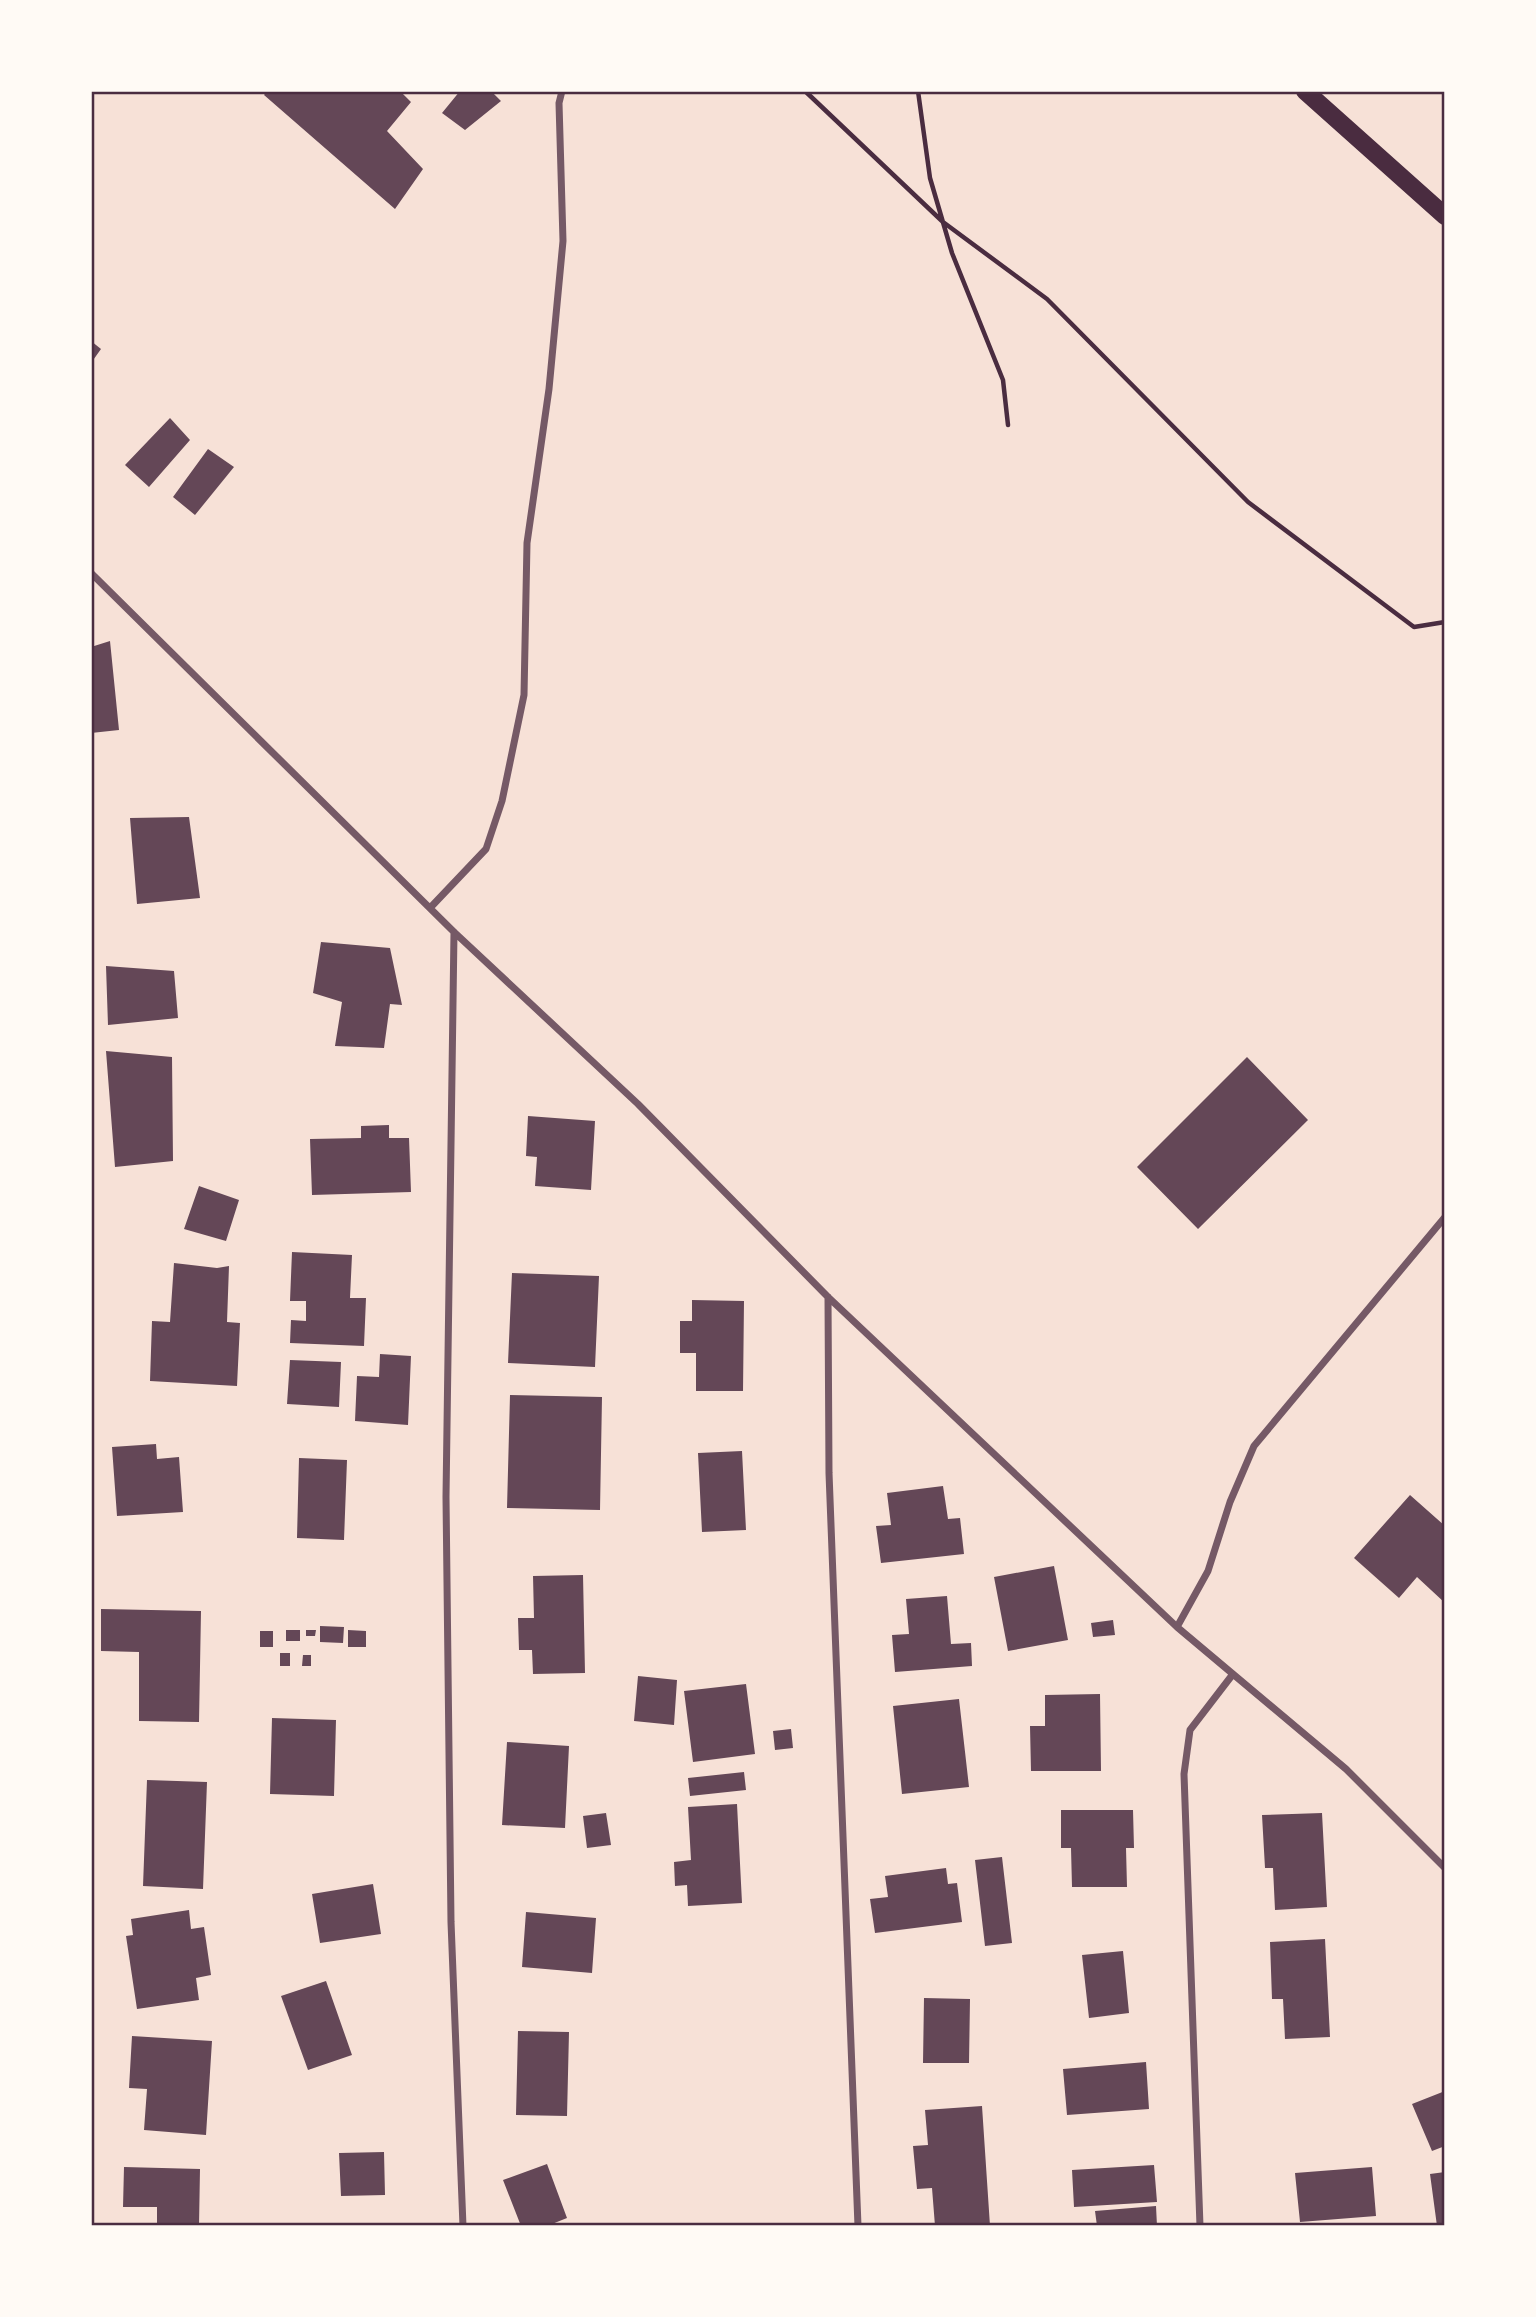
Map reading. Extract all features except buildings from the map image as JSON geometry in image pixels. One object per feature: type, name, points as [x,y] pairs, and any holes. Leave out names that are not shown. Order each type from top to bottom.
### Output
[{"type":"main road","points":[[1305,91],[1445,216]]},
{"type":"street","points":[[430,908],[486,849],[502,801],[524,695],[527,543],[548,389],[563,241],[559,103],[562,91]]},
{"type":"street","points":[[91,573],[454,932],[638,1104],[828,1297],[1177,1627],[1346,1769],[1445,1868]]},
{"type":"street","points":[[454,932],[446,1497],[451,1922],[463,2226]]},
{"type":"street","points":[[1177,1627],[1208,1571],[1230,1502],[1254,1446],[1445,1217]]},
{"type":"street","points":[[828,1297],[829,1473],[858,2226]]},
{"type":"street","points":[[1200,2226],[1184,1774],[1190,1730],[1233,1674]]},
{"type":"path","points":[[805,91],[943,222],[1047,299],[1248,502],[1414,627],[1445,622]]},
{"type":"path","points":[[918,91],[930,178],[952,253],[1003,380],[1007,425]]}]
